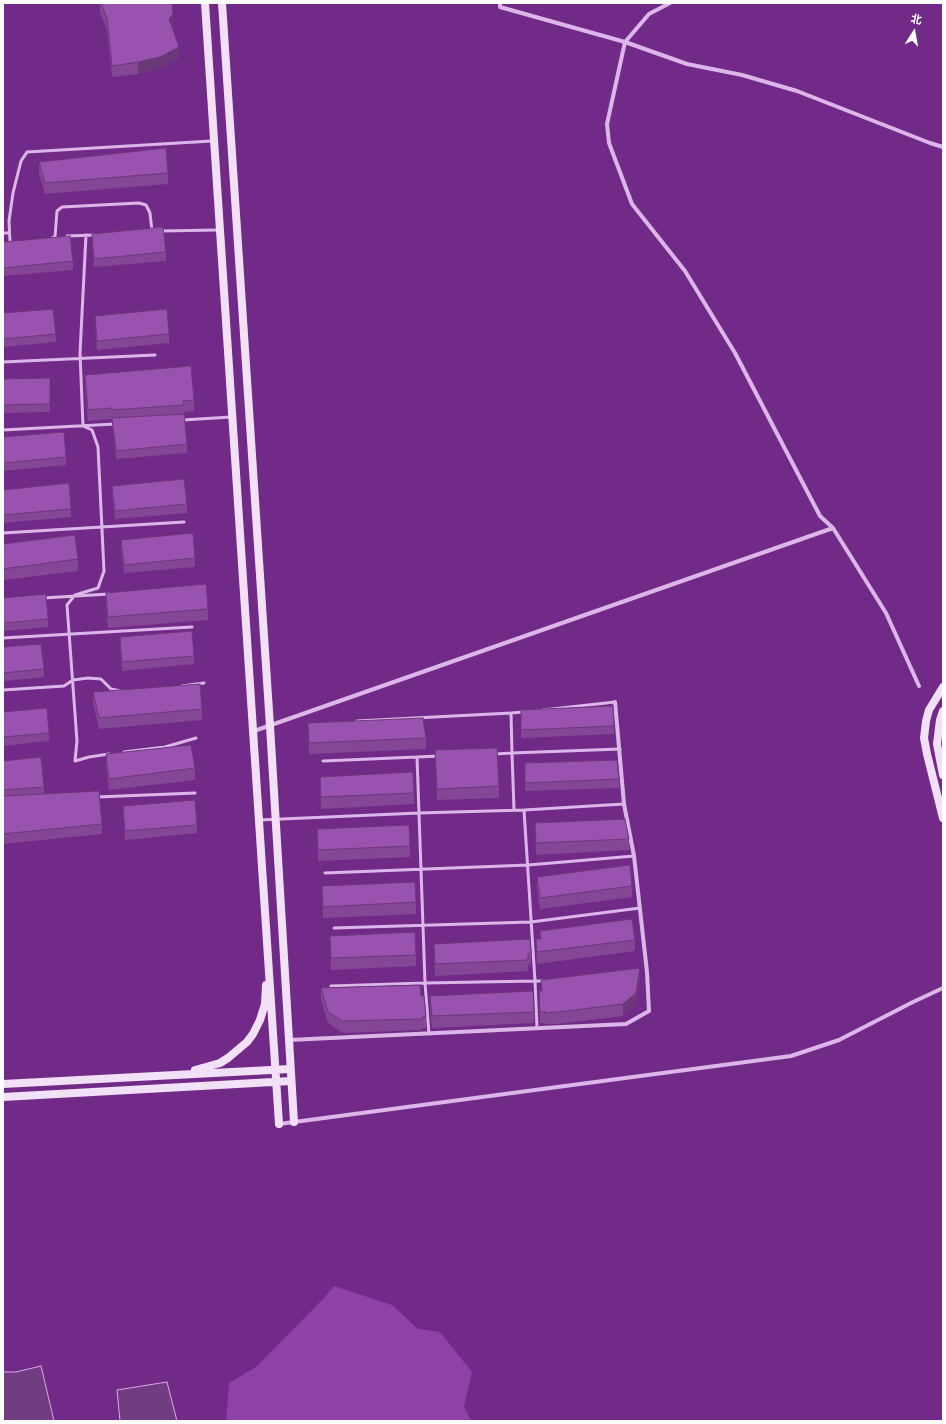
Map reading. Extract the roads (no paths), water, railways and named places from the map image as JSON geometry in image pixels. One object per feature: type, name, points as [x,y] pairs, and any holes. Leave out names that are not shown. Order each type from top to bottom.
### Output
[{"type":"street","points":[[205,3],[279,1124],[792,1056],[839,1040],[943,988]]},
{"type":"street","points":[[222,3],[276,819],[294,1122]]},
{"type":"street","points":[[500,3],[500,7],[625,42],[687,64],[742,75],[797,91],[930,143],[943,146]]},
{"type":"street","points":[[670,3],[649,14],[625,42],[606,124],[609,143],[632,204],[685,270],[736,353],[820,516],[833,528],[886,613],[919,686]]},
{"type":"street","points":[[254,731],[833,528]]},
{"type":"street","points":[[943,687],[929,710],[924,738],[926,754],[943,818]]},
{"type":"street","points":[[289,1040],[626,1024],[648,1011],[648,972],[634,856],[624,804],[615,702]]},
{"type":"street","points":[[943,711],[940,720],[937,744],[943,775]]},
{"type":"street","points":[[180,1074],[220,1063],[236,1053],[254,1034],[260,1020],[264,1004],[268,956]]},
{"type":"street","points":[[3,1084],[290,1069]]},
{"type":"street","points":[[3,1097],[291,1081]]},
{"type":"lane","points":[[10,242],[8,221],[13,193],[21,161],[27,152],[214,141]]},
{"type":"lane","points":[[55,237],[57,210],[62,207],[139,203],[146,205],[149,208],[152,231]]},
{"type":"lane","points":[[144,231],[220,230]]},
{"type":"lane","points":[[3,233],[9,232]]},
{"type":"lane","points":[[47,240],[55,237],[101,234]]},
{"type":"lane","points":[[82,426],[80,358],[86,235]]},
{"type":"lane","points":[[3,246],[10,242],[17,242]]},
{"type":"lane","points":[[3,362],[155,356]]},
{"type":"lane","points":[[177,421],[232,417]]},
{"type":"lane","points":[[3,430],[122,424]]},
{"type":"lane","points":[[82,426],[92,430],[98,447],[104,571],[98,588],[74,596],[67,605],[77,741],[75,761],[89,756],[112,754]]},
{"type":"lane","points":[[3,533],[184,522]]},
{"type":"lane","points":[[42,598],[112,594]]},
{"type":"lane","points":[[3,638],[192,627]]},
{"type":"lane","points":[[3,690],[64,686],[73,680],[88,678],[101,679],[110,689],[127,692]]},
{"type":"lane","points":[[181,686],[204,683]]},
{"type":"lane","points":[[535,710],[615,702]]},
{"type":"lane","points":[[352,721],[527,711]]},
{"type":"lane","points":[[512,713],[514,810]]},
{"type":"lane","points":[[119,753],[164,748],[196,738]]},
{"type":"lane","points":[[488,754],[620,749]]},
{"type":"lane","points":[[323,761],[441,756]]},
{"type":"lane","points":[[417,757],[425,983],[429,1034]]},
{"type":"lane","points":[[94,798],[195,792]]},
{"type":"lane","points":[[259,820],[524,810],[624,804]]},
{"type":"lane","points":[[524,810],[537,1028]]},
{"type":"lane","points":[[325,873],[528,865],[634,856]]},
{"type":"lane","points":[[334,928],[531,922],[640,908]]},
{"type":"lane","points":[[640,972],[648,972]]},
{"type":"lane","points":[[331,986],[550,980]]}]
